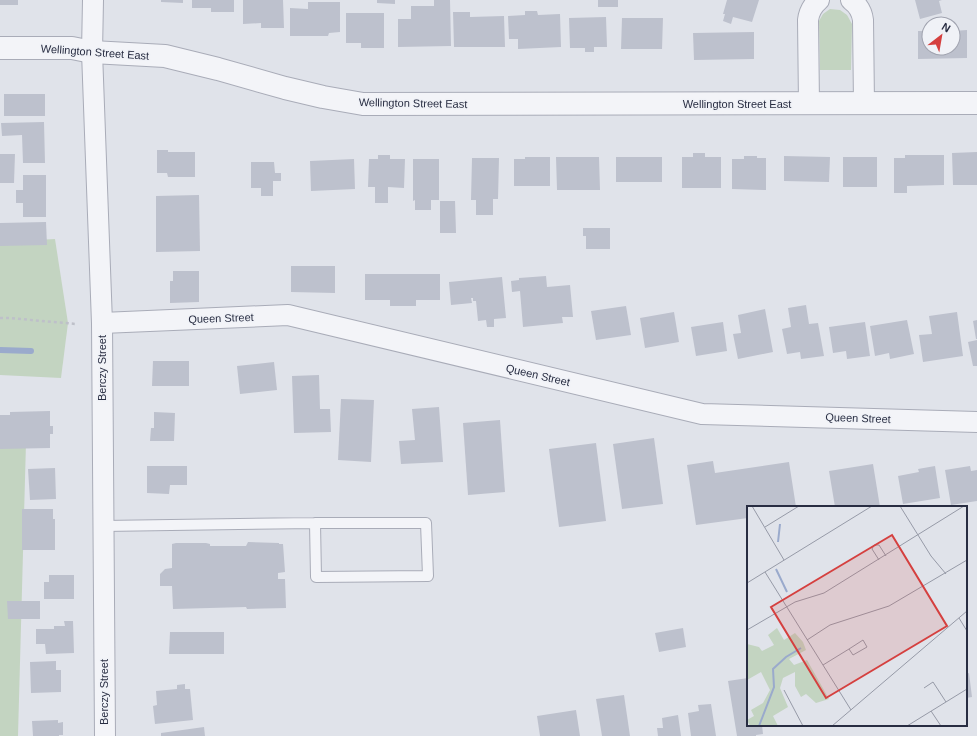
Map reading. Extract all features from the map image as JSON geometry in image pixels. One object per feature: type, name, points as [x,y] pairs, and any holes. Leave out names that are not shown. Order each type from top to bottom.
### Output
[{"type":"street","name":"Berczy Street","points":[[93,0],[92,52],[102,323],[105,736]]},
{"type":"street","points":[[809,104],[808,20],[811,9],[819,0]]},
{"type":"street","points":[[851,0],[860,9],[863,20],[864,104]]},
{"type":"street","name":"Wellington Street East","points":[[0,48],[72,48],[92,52],[165,56],[285,88],[363,104],[977,103]]},
{"type":"street","name":"Queen Street","points":[[102,323],[288,315],[702,414],[977,422]]},
{"type":"lane","points":[[103,526],[315,523],[426,523],[428,576],[316,578],[315,523]]},
{"type":"path","points":[[0,318],[76,324]]},
{"type":"green space","points":[[830,9],[840,10],[847,15],[852,24],[851,70],[820,70],[819,21],[823,14]]},
{"type":"green space","points":[[55,239],[68,323],[61,378],[0,375],[0,242]]},
{"type":"green space","points":[[0,438],[26,443],[18,736],[0,736]]},
{"type":"building","points":[[0,0],[18,0],[18,5],[0,5]]},
{"type":"building","points":[[161,0],[183,0],[183,3],[161,2]]},
{"type":"building","points":[[192,0],[234,0],[234,12],[211,12],[211,8],[192,8]]},
{"type":"building","points":[[243,0],[283,0],[284,28],[261,28],[261,23],[243,24]]},
{"type":"building","points":[[377,0],[395,0],[395,4],[377,3]]},
{"type":"building","points":[[434,0],[450,0],[451,46],[398,47],[398,19],[411,19],[411,6],[434,6]]},
{"type":"building","points":[[598,0],[618,0],[618,7],[598,7]]},
{"type":"building","points":[[727,0],[759,0],[752,22],[733,17],[731,24],[723,21],[725,14],[723,14]]},
{"type":"building","points":[[915,0],[942,0],[939,1],[942,13],[931,16],[921,16],[920,19]]},
{"type":"building","points":[[308,2],[340,2],[340,32],[329,33],[328,36],[290,36],[290,8],[308,9]]},
{"type":"building","points":[[525,11],[537,11],[538,15],[560,14],[561,47],[518,49],[518,39],[509,39],[508,16],[525,15]]},
{"type":"building","points":[[453,12],[470,12],[470,17],[504,16],[505,47],[454,47]]},
{"type":"building","points":[[346,13],[384,13],[384,48],[361,48],[361,43],[346,43]]},
{"type":"building","points":[[606,17],[607,47],[594,47],[594,52],[585,52],[585,48],[570,48],[569,18]]},
{"type":"building","points":[[622,18],[663,18],[662,49],[621,49]]},
{"type":"building","points":[[961,30],[967,30],[967,58],[918,59],[918,31],[921,31],[921,56],[961,56]]},
{"type":"building","points":[[754,32],[754,59],[694,60],[693,33]]},
{"type":"building","points":[[4,94],[45,94],[45,116],[4,116]]},
{"type":"building","points":[[44,122],[45,163],[23,163],[22,135],[2,136],[1,123]]},
{"type":"building","points":[[157,150],[168,150],[168,152],[195,152],[195,177],[168,177],[167,173],[157,173]]},
{"type":"building","points":[[977,152],[977,185],[953,185],[952,153]]},
{"type":"building","points":[[693,153],[705,153],[705,157],[721,157],[721,188],[682,188],[682,157],[693,157]]},
{"type":"building","points":[[0,154],[15,154],[14,183],[0,183]]},
{"type":"building","points":[[378,155],[390,155],[390,159],[405,159],[404,188],[388,187],[388,203],[375,203],[375,187],[368,187],[369,159],[378,159]]},
{"type":"building","points":[[905,155],[944,155],[944,185],[907,186],[907,193],[894,193],[894,158],[905,158]]},
{"type":"building","points":[[744,156],[766,158],[766,190],[732,189],[732,159],[744,159]]},
{"type":"building","points":[[784,156],[830,157],[829,182],[784,181]]},
{"type":"building","points":[[525,157],[550,157],[550,186],[514,186],[514,159],[525,159]]},
{"type":"building","points":[[556,157],[599,157],[600,190],[557,190]]},
{"type":"building","points":[[616,157],[662,157],[662,182],[616,182]]},
{"type":"building","points":[[843,157],[877,157],[877,187],[843,187]]},
{"type":"building","points":[[472,158],[499,158],[498,199],[493,199],[493,215],[476,215],[476,200],[471,200]]},
{"type":"building","points":[[354,159],[355,189],[311,191],[310,161]]},
{"type":"building","points":[[413,159],[439,159],[439,200],[431,200],[431,210],[415,210],[415,200],[413,201]]},
{"type":"building","points":[[251,162],[274,162],[275,173],[281,173],[281,181],[273,181],[273,196],[261,196],[261,188],[251,188]]},
{"type":"building","points":[[23,175],[46,175],[46,217],[23,217],[23,203],[16,203],[16,190],[23,190]]},
{"type":"building","points":[[199,195],[200,251],[156,252],[156,196]]},
{"type":"building","points":[[440,201],[455,201],[456,233],[440,233]]},
{"type":"building","points":[[46,222],[47,245],[0,246],[0,223]]},
{"type":"building","points":[[583,228],[610,228],[610,249],[586,249],[586,236],[583,236]]},
{"type":"building","points":[[291,266],[335,266],[335,293],[291,292]]},
{"type":"building","points":[[173,271],[199,271],[199,302],[170,303],[170,281],[173,281]]},
{"type":"building","points":[[365,274],[440,274],[440,300],[416,300],[416,306],[390,306],[390,300],[365,300]]},
{"type":"building","points":[[546,276],[547,287],[570,285],[573,317],[562,317],[563,323],[523,327],[520,291],[512,292],[511,281],[519,280],[519,278]]},
{"type":"building","points":[[502,277],[506,318],[494,319],[494,327],[487,327],[486,320],[478,321],[476,301],[473,301],[473,298],[471,298],[472,303],[451,305],[449,282]]},
{"type":"building","points":[[806,305],[809,324],[818,323],[824,356],[801,359],[800,352],[787,354],[782,329],[791,327],[788,308]]},
{"type":"building","points":[[626,306],[631,335],[596,340],[591,311]]},
{"type":"building","points":[[765,309],[773,352],[738,359],[733,334],[741,333],[738,315]]},
{"type":"building","points":[[674,312],[679,342],[645,348],[640,318]]},
{"type":"building","points":[[957,312],[963,356],[923,362],[919,335],[932,334],[929,316]]},
{"type":"building","points":[[907,320],[914,354],[890,359],[889,353],[875,356],[870,326]]},
{"type":"building","points":[[977,320],[977,339],[976,339],[973,321]]},
{"type":"building","points":[[723,322],[727,351],[696,356],[691,327]]},
{"type":"building","points":[[865,322],[870,356],[847,359],[846,351],[833,353],[829,327]]},
{"type":"building","points":[[977,340],[977,366],[973,366],[968,342]]},
{"type":"building","points":[[153,361],[189,361],[189,386],[152,386]]},
{"type":"building","points":[[274,362],[277,390],[240,394],[237,366]]},
{"type":"building","points":[[319,375],[320,409],[330,409],[331,432],[294,433],[292,376]]},
{"type":"building","points":[[341,399],[374,400],[371,462],[338,460]]},
{"type":"building","points":[[439,407],[443,462],[401,464],[399,441],[415,440],[412,409]]},
{"type":"building","points":[[50,411],[50,426],[53,426],[53,434],[50,434],[50,448],[0,449],[0,415],[10,415],[10,412]]},
{"type":"building","points":[[154,412],[175,413],[174,441],[150,441],[151,428],[154,428]]},
{"type":"building","points":[[500,420],[505,492],[468,495],[463,423]]},
{"type":"building","points":[[654,438],[663,504],[622,509],[613,444]]},
{"type":"building","points":[[596,443],[606,521],[559,527],[549,449]]},
{"type":"building","points":[[713,461],[715,473],[789,462],[796,506],[747,506],[747,518],[696,525],[687,465]]},
{"type":"building","points":[[873,464],[880,506],[835,506],[829,471]]},
{"type":"building","points":[[147,466],[187,466],[187,485],[170,485],[169,494],[147,493]]},
{"type":"building","points":[[935,466],[940,498],[903,504],[898,476],[919,472],[918,469]]},
{"type":"building","points":[[970,466],[971,471],[977,470],[977,501],[951,505],[945,470]]},
{"type":"building","points":[[55,468],[56,499],[30,500],[28,469]]},
{"type":"building","points":[[22,509],[53,509],[53,519],[55,519],[55,550],[22,550]]},
{"type":"building","points":[[248,542],[283,544],[285,572],[278,573],[278,579],[285,579],[286,608],[247,609],[246,607],[173,609],[172,586],[160,586],[160,574],[165,569],[172,568],[172,544],[206,543],[210,544],[210,546],[246,546]]},
{"type":"building","points":[[49,575],[74,575],[74,599],[44,599],[44,582],[49,582]]},
{"type":"building","points":[[7,601],[40,601],[40,619],[8,619]]},
{"type":"building","points":[[64,621],[73,621],[74,653],[46,654],[45,644],[36,644],[36,629],[54,629],[54,626],[65,626]]},
{"type":"building","points":[[683,628],[686,647],[659,652],[655,633]]},
{"type":"building","points":[[170,632],[224,632],[224,654],[169,654]]},
{"type":"building","points":[[56,661],[56,670],[61,670],[61,692],[31,693],[30,662]]},
{"type":"building","points":[[969,673],[972,697],[967,698],[967,674]]},
{"type":"building","points":[[747,678],[747,726],[762,726],[763,734],[756,736],[737,736],[728,681]]},
{"type":"building","points":[[185,684],[185,689],[190,689],[193,720],[155,724],[153,706],[157,705],[156,691],[177,689],[177,685]]},
{"type":"building","points":[[624,695],[630,736],[602,736],[596,699]]},
{"type":"building","points":[[711,704],[716,736],[691,736],[688,713],[699,711],[698,705]]},
{"type":"building","points":[[576,710],[580,736],[540,736],[537,716]]},
{"type":"building","points":[[678,715],[681,736],[658,736],[657,728],[663,728],[662,718]]},
{"type":"building","points":[[58,720],[58,723],[63,722],[63,735],[33,736],[32,721]]},
{"type":"building","points":[[204,727],[205,736],[161,736],[161,733]]},
{"type":"waterway","points":[[0,350],[31,351]]}]
